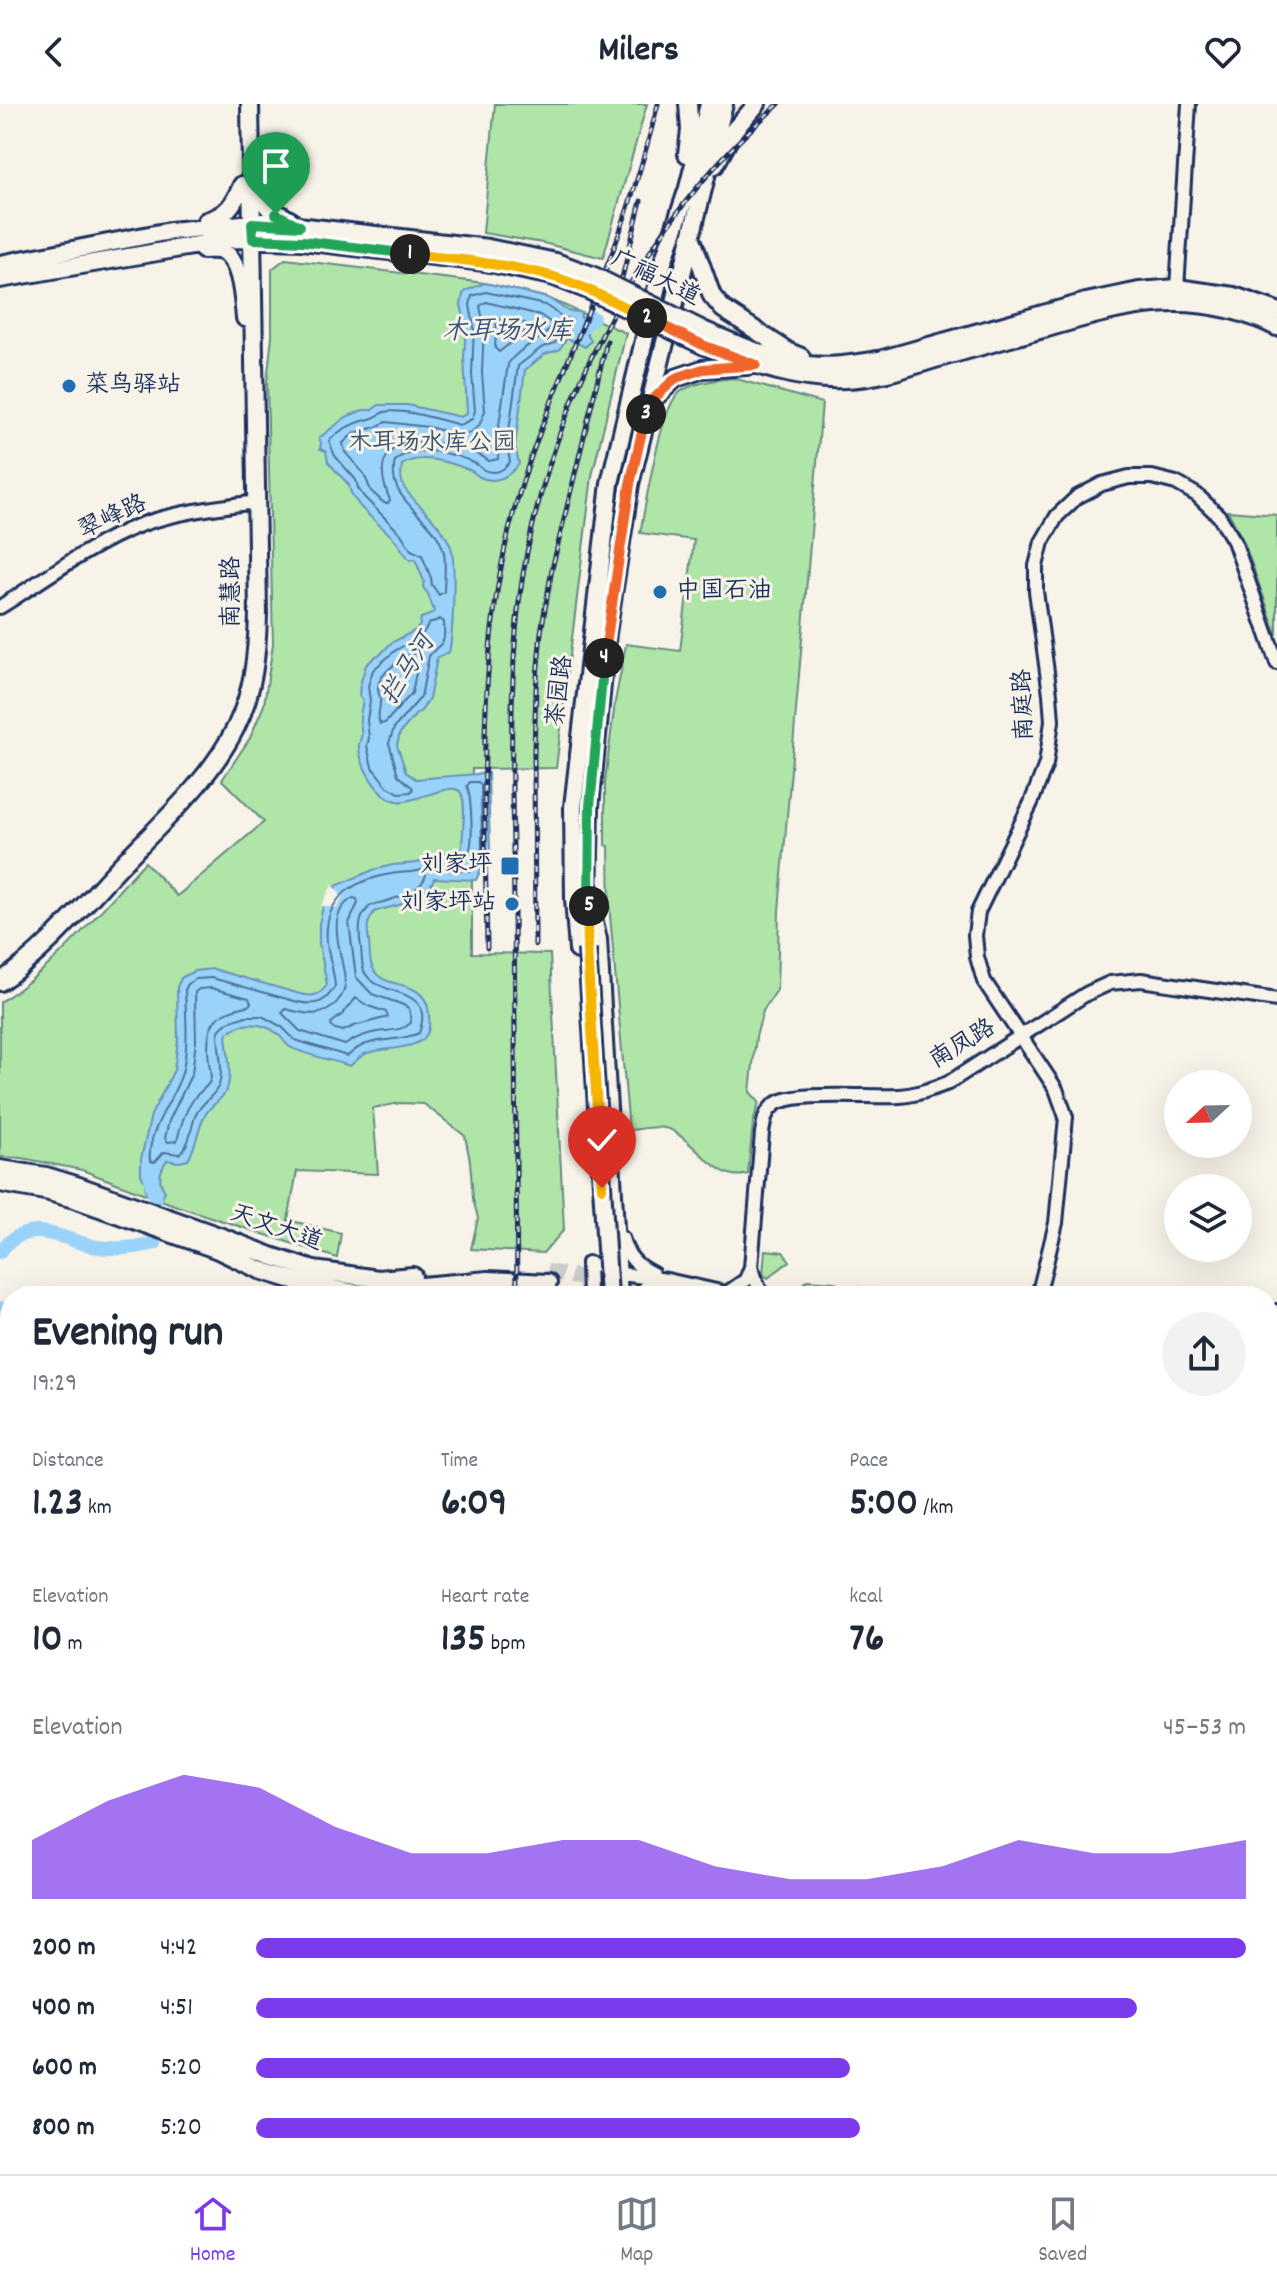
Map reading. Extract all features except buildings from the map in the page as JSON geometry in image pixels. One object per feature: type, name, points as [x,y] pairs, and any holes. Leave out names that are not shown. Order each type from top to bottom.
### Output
[{"type":"main road","name":"南慧路","points":[[240,104],[247,179]]},
{"type":"main road","name":"南慧路","points":[[0,972],[39,938],[189,780],[228,724],[242,688],[248,652],[254,357],[247,179],[250,104]]},
{"type":"main road","points":[[662,265],[690,130],[688,104]]},
{"type":"main road","name":"茶园路","points":[[608,1286],[582,949],[574,899],[573,807],[610,483],[662,265],[688,188],[709,104]]},
{"type":"main road","name":"茶园路","points":[[599,1286],[582,949],[590,896],[590,806],[607,633],[630,484],[724,104]]},
{"type":"main road","points":[[703,187],[734,130],[757,104]]},
{"type":"main road","points":[[170,231],[217,218],[229,211],[247,179],[268,207],[301,233],[271,247],[261,259],[254,357]]},
{"type":"main road","name":"广福大道","points":[[0,264],[170,231],[301,233],[485,262],[554,269],[588,290],[706,339],[756,365],[800,376],[845,380],[881,375],[1090,315],[1143,304],[1176,302],[1231,310],[1277,327]]},
{"type":"main road","name":"南慧路","points":[[0,982],[46,944],[195,787],[220,756],[251,692],[257,653],[245,318],[248,231]]},
{"type":"main road","name":"广福大道","points":[[0,279],[173,249],[248,231]]},
{"type":"main road","points":[[692,238],[712,296],[723,309],[789,352],[821,365]]},
{"type":"main road","points":[[173,249],[221,250],[229,256],[238,271],[245,318]]},
{"type":"main road","name":"广福大道","points":[[706,339],[798,363],[845,365],[879,360],[1086,302],[1139,291],[1177,288],[1234,296],[1277,311]]},
{"type":"main road","points":[[648,404],[676,378],[703,369],[756,365]]},
{"type":"main road","name":"天文大道","points":[[0,1169],[46,1176],[76,1192],[220,1243],[314,1270],[378,1279],[489,1271],[547,1284]]},
{"type":"main road","name":"天文大道","points":[[0,1183],[45,1191],[76,1192]]},
{"type":"main road","name":"天文大道","points":[[220,1243],[270,1273],[315,1286]]},
{"type":"main road","name":"天文大道","points":[[422,1286],[488,1280],[547,1284]]},
{"type":"street","points":[[1177,288],[1189,104]]},
{"type":"street","name":"南庭路","points":[[1040,1286],[1056,1223],[1066,1117],[1056,1089],[984,981],[975,935],[978,912],[1036,794],[1046,764],[1052,721],[1036,591],[1036,566],[1042,542],[1057,516],[1077,497],[1102,484],[1129,477],[1152,477],[1176,483],[1197,495],[1219,516],[1234,541],[1277,663]]},
{"type":"street","name":"翠峰路","points":[[0,607],[120,534],[168,517],[252,503]]},
{"type":"street","name":"茶园路","points":[[590,896],[600,939],[621,1286]]},
{"type":"street","name":"南凤路","points":[[751,1267],[762,1133],[766,1114],[776,1103],[794,1097],[901,1096],[925,1092],[948,1083],[1086,994],[1110,983],[1141,980],[1277,1000]]},
{"type":"street","points":[[616,1217],[629,1257],[664,1286]]},
{"type":"street","points":[[589,1286],[588,1263],[664,1286]]},
{"type":"street","points":[[741,1286],[751,1267]]},
{"type":"street","points":[[751,1267],[758,1286]]},
{"type":"street","points":[[645,1286],[649,1282],[664,1286]]},
{"type":"green space","points":[[495,104],[647,104],[603,258],[543,243],[483,233]]},
{"type":"green space","name":"木耳场水库公园","points":[[285,259],[485,283],[548,298],[626,333],[592,476],[556,768],[472,769],[472,953],[550,954],[564,1230],[543,1253],[471,1249],[478,1218],[465,1136],[424,1104],[400,1103],[373,1108],[378,1174],[297,1171],[288,1220],[341,1233],[337,1258],[177,1206],[82,1170],[22,1158],[0,1157],[0,1002],[59,955],[145,862],[177,896],[264,822],[222,780],[250,738],[264,705],[273,644],[267,382],[272,336],[272,269]]},
{"type":"green space","points":[[733,378],[822,403],[779,911],[777,990],[763,1011],[756,1037],[750,1092],[759,1102],[753,1123],[748,1174],[737,1176],[718,1168],[668,1129],[629,1130],[610,915],[609,846],[605,845],[605,781],[626,644],[680,651],[694,540],[640,533],[660,437],[672,402],[679,393],[697,384]]},
{"type":"green space","points":[[1228,511],[1277,515],[1277,635],[1245,545]]},
{"type":"green space","points":[[765,1250],[783,1252],[790,1261],[768,1278],[763,1274]]},
{"type":"green space","points":[[808,1280],[834,1282],[841,1286],[800,1286]]},
{"type":"water","name":"木耳场水库","points":[[485,283],[548,298],[568,311],[580,312],[583,327],[591,341],[585,347],[567,338],[559,350],[545,354],[525,370],[515,446],[519,464],[507,475],[491,480],[462,467],[426,459],[402,465],[405,489],[436,523],[451,547],[453,599],[449,652],[437,658],[429,699],[400,733],[397,745],[406,772],[416,779],[488,773],[490,850],[476,880],[434,878],[417,898],[374,912],[368,923],[372,966],[386,980],[406,986],[424,998],[429,1027],[421,1041],[365,1054],[350,1066],[295,1050],[277,1033],[265,1027],[251,1024],[231,1030],[226,1035],[230,1072],[228,1087],[204,1117],[188,1160],[167,1160],[161,1172],[160,1179],[165,1191],[161,1200],[146,1194],[141,1159],[151,1115],[174,1070],[178,1041],[177,987],[181,978],[194,971],[213,969],[300,994],[318,993],[327,985],[319,943],[319,924],[323,907],[336,886],[373,870],[417,863],[462,848],[463,798],[457,789],[397,801],[377,788],[363,765],[359,747],[363,701],[359,696],[366,665],[391,643],[416,630],[421,618],[434,611],[415,559],[410,560],[394,539],[361,507],[349,485],[328,462],[326,451],[320,449],[319,438],[346,417],[379,405],[407,405],[461,417],[467,413],[466,327],[461,305],[467,290]]},
{"type":"pier","points":[[332,885],[343,897],[337,908],[321,906]]},
{"type":"waterway","name":"拦马河","points":[[566,329],[583,327],[593,318]]},
{"type":"waterway","name":"拦马河","points":[[0,1252],[22,1234],[34,1232],[105,1248],[155,1243],[155,1197],[151,1181]]},
{"type":"tunnel","points":[[547,1272],[630,1286]]},
{"type":"railway","points":[[487,948],[485,736],[487,683],[499,578],[510,526],[530,460],[622,226],[658,104]]},
{"type":"railway","points":[[517,1286],[512,716],[515,640],[531,533],[550,464],[574,396],[605,330],[641,266],[682,207],[728,152],[779,104]]},
{"type":"railway","points":[[618,294],[641,201]]},
{"type":"railway","points":[[535,945],[534,751],[541,632],[552,569],[607,341]]},
{"type":"place","name":"菜鸟驿站","points":[[69,386]]},
{"type":"place","name":"中国石油","points":[[660,592]]},
{"type":"place","name":"刘家坪","points":[[510,866]]},
{"type":"place","name":"刘家坪站","points":[[512,904]]},
{"type":"route","points":[[276,214],[300,226],[252,223],[253,239],[303,241],[485,262],[552,276],[705,346],[756,365],[703,369],[676,378],[648,404],[630,484],[607,633],[590,806],[587,949],[602,1188]]}]
